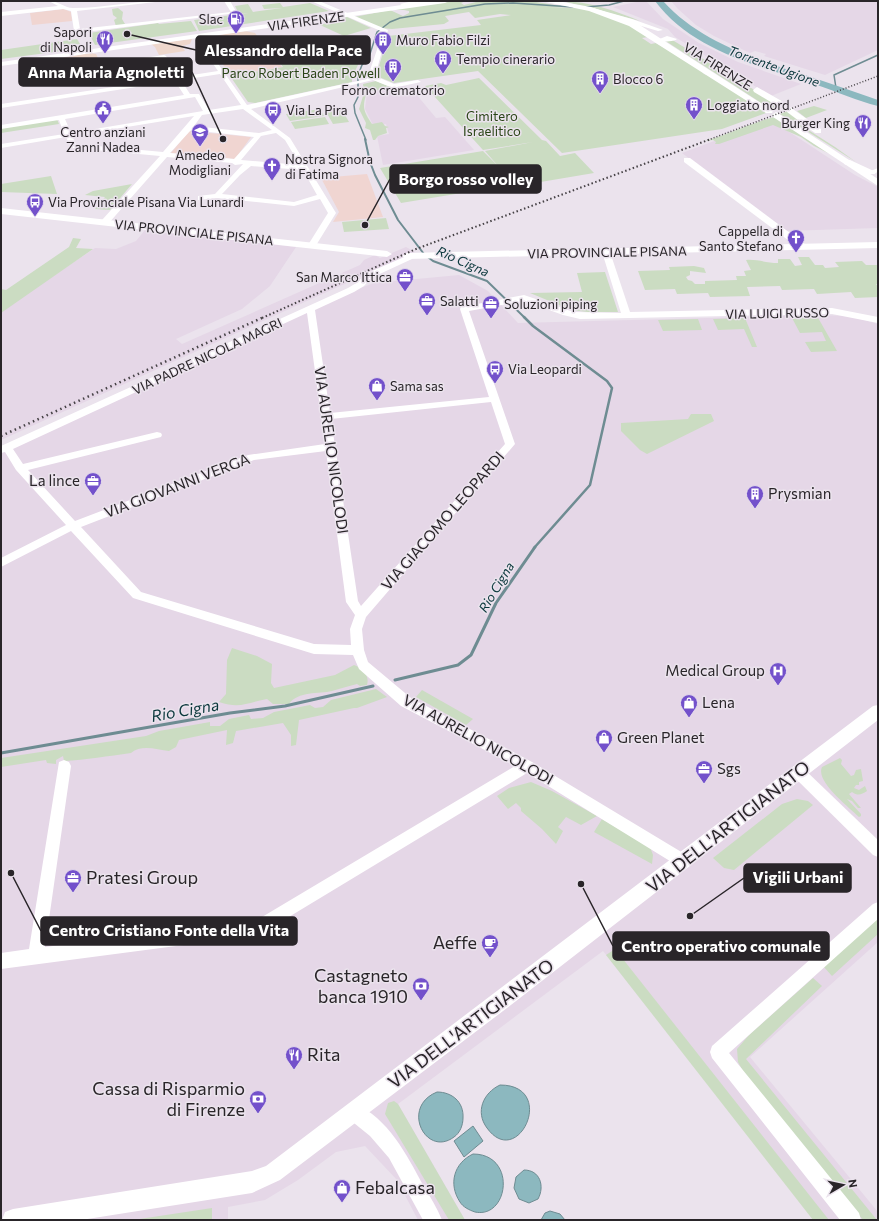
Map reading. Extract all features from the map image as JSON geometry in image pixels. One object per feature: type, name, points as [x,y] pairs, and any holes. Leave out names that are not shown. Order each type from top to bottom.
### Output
[{"type":"main road","name":"VIA FIRENZE","points":[[1,64],[345,14],[414,1]]},
{"type":"main road","name":"VIA FIRENZE","points":[[1,61],[445,1]]},
{"type":"main road","name":"VIA FIRENZE","points":[[545,1],[577,4],[629,22],[660,40],[773,113],[878,183]]},
{"type":"main road","name":"VIA FIRENZE","points":[[590,8],[604,8],[631,17],[660,30],[677,41]]},
{"type":"main road","name":"VIA FIRENZE","points":[[748,85],[786,108],[876,173]]},
{"type":"street","points":[[52,1],[70,10],[111,6],[122,12],[161,1]]},
{"type":"street","points":[[74,10],[77,31],[234,13],[227,1]]},
{"type":"street","points":[[1,146],[207,112],[246,108],[353,84],[365,81],[372,77],[386,31],[314,1]]},
{"type":"street","name":"VIA FIRENZE","points":[[403,4],[430,1]]},
{"type":"street","points":[[1,14],[64,7],[78,2]]},
{"type":"street","points":[[111,6],[113,13]]},
{"type":"street","name":"VIA FIRENZE","points":[[590,8],[660,30]]},
{"type":"street","points":[[122,12],[125,26]]},
{"type":"street","points":[[115,20],[117,26]]},
{"type":"street","points":[[197,36],[246,108],[288,139],[332,213],[312,245]]},
{"type":"street","name":"VIA FIRENZE","points":[[660,40],[666,38],[677,41]]},
{"type":"street","points":[[40,59],[46,74],[164,57],[188,97]]},
{"type":"street","points":[[1,106],[222,72]]},
{"type":"street","points":[[372,77],[393,86],[418,82]]},
{"type":"street","points":[[1,126],[197,95],[207,112]]},
{"type":"street","points":[[105,222],[189,128],[199,114]]},
{"type":"street","points":[[61,117],[72,145],[248,164],[305,168]]},
{"type":"street","points":[[189,128],[259,135],[276,131]]},
{"type":"street","points":[[237,173],[229,172],[233,162],[259,135]]},
{"type":"street","points":[[687,160],[803,247]]},
{"type":"street","name":"VIA FIRENZE","points":[[847,162],[876,173]]},
{"type":"street","points":[[217,196],[237,173],[248,164]]},
{"type":"street","points":[[201,198],[217,196],[294,204],[321,196]]},
{"type":"street","name":"VIA PROVINCIALE PISANA","points":[[1,211],[387,254]]},
{"type":"street","name":"VIA PROVINCIALE PISANA","points":[[408,256],[422,257],[878,245]]},
{"type":"street","points":[[606,252],[627,316]]},
{"type":"street","name":"VIA PADRE NICOLA MAGRI","points":[[4,449],[311,309],[357,287],[368,276],[408,256]]},
{"type":"street","name":"VIA GIACOMO LEOPARDI","points":[[362,615],[510,444],[464,309],[513,299],[533,300],[571,315],[627,316]]},
{"type":"street","name":"VIA AURELIO NICOLODI","points":[[311,309],[352,602],[362,615],[356,627],[358,650],[363,665],[406,702],[526,766],[683,861]]},
{"type":"street","name":"VIA LUIGI RUSSO","points":[[627,316],[648,316],[655,318],[832,311],[854,314],[878,320]]},
{"type":"street","points":[[327,416],[494,399]]},
{"type":"street","points":[[20,468],[157,435]]},
{"type":"street","name":"VIA GIOVANNI VERGA","points":[[1,563],[58,532],[136,500],[252,457],[331,447]]},
{"type":"street","points":[[4,449],[72,527],[137,595],[314,649],[358,650]]},
{"type":"street","name":"VIA DELL'ARTIGIANATO","points":[[13,1220],[257,1180],[273,1173],[355,1113],[683,861],[761,799],[878,711]]},
{"type":"street","points":[[36,956],[64,766]]},
{"type":"street","points":[[1,961],[259,927],[526,766]]},
{"type":"street","points":[[798,772],[878,850]]},
{"type":"street","points":[[852,1220],[718,1052],[878,909]]},
{"type":"street","points":[[355,1113],[376,1130],[395,1152],[433,1220]]},
{"type":"shaded area","points":[[646,1],[663,19],[699,43],[738,62],[801,84],[771,96],[675,37],[668,29],[613,7]]},
{"type":"shaded area","points":[[671,1],[878,1],[878,50],[825,75],[764,56],[766,54],[755,51],[750,53],[714,36],[696,25]]},
{"type":"shaded area","points":[[64,9],[71,12],[72,21],[32,25],[30,13]]},
{"type":"shaded area","points":[[245,31],[255,33],[260,40],[226,45],[218,35]]},
{"type":"shaded area","points":[[192,39],[190,44],[182,46],[185,51],[159,55],[155,47],[151,44]]},
{"type":"shaded area","points":[[268,50],[282,67],[231,75],[217,57]]},
{"type":"shaded area","points":[[89,53],[96,54],[100,62],[46,64],[45,61]]},
{"type":"shaded area","points":[[404,86],[411,88],[436,118],[445,117],[474,150],[383,165],[377,136],[389,134],[386,124],[373,125],[365,109],[367,93]]},
{"type":"shaded area","points":[[771,120],[855,175],[878,187],[878,228],[785,231],[682,153]]},
{"type":"shaded area","points":[[189,131],[251,137],[235,159],[171,153]]},
{"type":"shaded area","points":[[367,174],[383,217],[333,222],[339,212],[321,178]]},
{"type":"shaded area","points":[[145,230],[296,247],[270,286],[242,309],[176,339],[182,344],[360,265],[364,260],[375,255],[380,258],[406,247],[415,252],[1,440],[1,311],[95,248],[116,249],[136,241]]},
{"type":"shaded area","points":[[459,275],[488,291],[518,323],[819,315],[850,316],[878,324],[878,942],[750,1057],[878,1212],[878,1220],[817,1220],[603,951],[398,1104],[465,1220],[418,1220],[397,1180],[365,1146],[336,1152],[298,1180],[265,1200],[228,1207],[228,1220],[1,1220],[1,447],[316,304],[374,283]]},
{"type":"green space","points":[[466,1],[461,3],[464,5],[480,1],[530,1],[568,7],[548,7],[582,8],[628,22],[648,37],[642,38],[651,44],[656,43],[700,69],[704,74],[710,76],[766,113],[722,129],[562,153],[478,71],[394,83],[376,76],[388,36],[481,25],[477,20],[511,15],[500,14],[475,18],[469,12],[445,16],[449,21],[444,24],[392,29],[380,28],[354,17],[390,10],[403,16],[409,13],[409,11],[393,10],[422,4]]},
{"type":"green space","points":[[562,1],[572,1],[612,10],[640,21]]},
{"type":"green space","points":[[280,3],[283,7],[310,3],[329,11],[199,31],[194,20],[248,13],[239,14],[235,6],[248,4],[253,12],[282,8],[264,9],[262,5]]},
{"type":"green space","points":[[118,8],[123,12],[122,19],[125,24],[122,26],[116,26],[114,20],[117,18],[113,15],[112,9]]},
{"type":"green space","points":[[347,17],[371,28],[344,36],[320,25]]},
{"type":"green space","points":[[191,21],[197,31],[95,45],[89,33],[158,23]]},
{"type":"green space","points":[[77,39],[80,44],[60,47],[62,51],[1,59],[1,50]]},
{"type":"green space","points":[[670,39],[781,106],[772,110],[664,40]]},
{"type":"green space","name":"Parco Robert Baden Powell","points":[[365,51],[352,77],[352,82],[255,103],[248,102],[230,76],[283,67],[274,55]]},
{"type":"green space","name":"Cimitero Israelitico","points":[[479,78],[560,156],[575,153],[594,173],[401,203],[380,168],[483,151],[498,166],[485,151],[533,142],[483,150],[425,86],[441,83],[446,85]]},
{"type":"green space","points":[[376,81],[393,88],[367,92],[364,101],[364,108],[372,124],[382,122],[385,126],[389,127],[386,128],[387,133],[378,136],[375,140],[373,140],[370,130],[365,128],[366,123],[359,109],[364,93],[363,84]]},
{"type":"green space","points":[[814,106],[827,110],[806,118],[797,111]]},
{"type":"green space","points":[[341,108],[349,122],[333,124],[325,110]]},
{"type":"green space","points":[[320,109],[324,116],[290,121],[286,114]]},
{"type":"green space","points":[[788,111],[804,122],[799,124],[856,162],[780,114]]},
{"type":"green space","points":[[325,117],[329,124],[295,129],[291,122]]},
{"type":"green space","points":[[774,117],[830,154],[801,137],[773,125],[719,144],[715,144],[716,142],[713,140],[705,141],[757,122]]},
{"type":"green space","points":[[57,119],[59,124],[1,133],[1,128]]},
{"type":"green space","points":[[51,176],[57,194],[1,192],[1,184]]},
{"type":"green space","points":[[132,184],[110,210],[95,209],[105,197],[85,195],[93,191]]},
{"type":"green space","points":[[386,218],[389,229],[344,232],[342,222]]},
{"type":"green space","points":[[73,238],[81,239],[76,248],[93,249],[1,313],[1,289],[6,290],[69,247]]},
{"type":"green space","points":[[798,257],[809,257],[815,265],[823,265],[825,268],[839,267],[835,262],[862,261],[866,265],[878,265],[878,284],[876,284],[878,287],[878,297],[855,298],[851,292],[817,294],[814,289],[782,290],[780,286],[747,287],[750,296],[710,297],[708,293],[677,294],[675,289],[645,290],[638,271],[670,270],[669,267],[694,266],[704,268],[706,273],[690,271],[690,275],[686,277],[695,284],[705,284],[705,281],[737,280],[736,276],[746,276],[744,271],[751,270],[746,260],[778,263],[778,259],[790,259],[795,266],[802,265]]},
{"type":"green space","points":[[605,272],[618,312],[588,312],[571,310],[530,293],[582,292],[577,273]]},
{"type":"green space","points":[[794,316],[817,316],[837,351],[811,352],[805,342],[826,341],[822,332],[800,333],[792,318]]},
{"type":"green space","points":[[745,318],[757,347],[752,347],[744,329],[718,330],[713,319]]},
{"type":"green space","points":[[698,319],[702,330],[663,331],[658,320]]},
{"type":"green space","points":[[691,414],[711,414],[714,421],[647,454],[640,450],[621,431],[621,423],[688,419]]},
{"type":"green space","points":[[232,648],[257,656],[272,664],[271,683],[274,688],[335,675],[354,665],[365,672],[368,681],[367,685],[360,686],[357,684],[332,691],[303,695],[293,700],[289,704],[273,704],[267,699],[243,705],[226,704],[219,702],[226,694],[227,660]]},
{"type":"green space","points":[[376,689],[387,697],[357,708],[299,720],[296,745],[291,746],[291,735],[283,723],[236,731],[233,743],[226,745],[227,730],[179,740],[176,747],[169,751],[145,748],[135,750],[131,753],[81,760],[64,761],[63,756],[56,760],[56,764],[47,763],[46,760],[1,767],[1,758],[146,736],[159,731],[210,722],[210,726],[220,726],[229,719],[249,715],[251,719],[263,718],[274,712],[310,705],[315,708],[323,707],[331,700]]},
{"type":"green space","points":[[422,690],[473,719],[466,725],[416,697]]},
{"type":"green space","points":[[840,758],[842,760],[841,764],[851,776],[854,775],[856,770],[861,769],[863,781],[859,782],[859,785],[856,785],[854,788],[859,790],[865,786],[867,791],[860,794],[852,792],[849,794],[861,808],[858,808],[852,801],[847,799],[861,814],[859,817],[834,794],[823,779],[821,773],[822,767]]},
{"type":"green space","points":[[531,782],[552,791],[597,816],[581,825],[566,817],[558,827],[563,831],[556,844],[542,829],[521,811],[521,808],[516,803],[508,809],[497,796],[509,788]]},
{"type":"green space","points":[[797,799],[808,801],[813,805],[734,870],[724,868],[713,858],[782,804]]},
{"type":"green space","points":[[602,819],[650,847],[653,855],[652,864],[594,832]]},
{"type":"green space","points":[[878,918],[878,934],[832,976],[823,966]]},
{"type":"green space","points":[[615,949],[829,1220],[813,1220],[606,955]]},
{"type":"green space","points":[[813,978],[822,986],[746,1059],[877,1220],[863,1220],[744,1073],[738,1062],[737,1049],[749,1035]]},
{"type":"green space","points":[[394,1101],[398,1104],[465,1220],[449,1220],[385,1114],[388,1103]]},
{"type":"green space","points":[[212,1208],[212,1220],[133,1220]]},
{"type":"water","points":[[500,1085],[517,1089],[527,1098],[530,1110],[527,1123],[520,1133],[510,1139],[499,1138],[487,1128],[483,1122],[481,1109],[485,1098],[494,1088]]},
{"type":"water","points":[[437,1092],[448,1094],[456,1099],[463,1112],[461,1129],[454,1137],[444,1142],[434,1141],[427,1136],[421,1128],[419,1118],[420,1108],[426,1099]]},
{"type":"water","points":[[473,1126],[483,1141],[464,1157],[454,1141]]},
{"type":"water","points":[[473,1154],[487,1157],[497,1164],[502,1174],[503,1186],[501,1197],[495,1206],[486,1212],[475,1212],[464,1207],[456,1195],[454,1188],[457,1168],[466,1158]]},
{"type":"water","points":[[524,1170],[534,1173],[540,1180],[541,1184],[538,1199],[529,1203],[519,1199],[514,1188],[516,1177]]},
{"type":"water","points":[[550,1211],[560,1214],[565,1220],[541,1220],[545,1213]]},
{"type":"waterway","name":"Rio Cigna","points":[[586,7],[609,5],[624,1]]},
{"type":"waterway","name":"Torrente Ugione","points":[[659,1],[673,17],[691,31],[712,43],[757,62],[878,103]]},
{"type":"waterway","name":"Rio Cigna","points":[[366,140],[355,113],[354,105],[358,97],[358,75],[362,65],[369,57],[377,32],[390,22],[400,18],[485,4],[513,3],[573,7]]},
{"type":"waterway","points":[[836,88],[834,75],[878,55]]},
{"type":"waterway","name":"Rio Cigna","points":[[365,139],[370,162],[375,175],[398,220],[424,254],[433,261],[487,281],[525,318]]},
{"type":"waterway","name":"Rio Cigna","points":[[525,318],[533,326],[607,381],[612,388],[590,485],[534,548]]},
{"type":"waterway","name":"Rio Cigna","points":[[395,680],[458,665],[471,655],[496,603],[535,547]]},
{"type":"waterway","name":"Rio Cigna","points":[[1,753],[230,713],[285,706],[373,686]]},
{"type":"railway","points":[[708,140],[878,76]]},
{"type":"railway","points":[[262,318],[416,249],[711,139]]},
{"type":"railway","points":[[1,436],[264,317]]},
{"type":"place","name":"Alessandro della Pace","points":[[127,34]]},
{"type":"place","name":"Slac","points":[[236,34]]},
{"type":"place","name":"Sapori di Napoli","points":[[105,54]]},
{"type":"place","name":"Muro Fabio Filzi","points":[[383,55]]},
{"type":"place","name":"Tempio cinerario","points":[[443,74]]},
{"type":"place","name":"Forno crematorio","points":[[393,82]]},
{"type":"place","name":"Blocco 6","points":[[600,94]]},
{"type":"place","name":"Loggiato nord","points":[[694,120]]},
{"type":"place","name":"Centro anziani Zanni Nadea","points":[[103,124]]},
{"type":"place","name":"Via La Pira","points":[[273,125]]},
{"type":"place","name":"Burger King","points":[[863,138]]},
{"type":"place","name":"Anna Maria Agnoletti","points":[[223,139]]},
{"type":"place","name":"Amedeo Modigliani","points":[[200,147]]},
{"type":"place","name":"Nostra Signora di Fatima","points":[[272,181]]},
{"type":"place","name":"Via Provinciale Pisana Via Lunardi","points":[[35,217]]},
{"type":"place","name":"Borgo rosso volley","points":[[365,225]]},
{"type":"place","name":"Cappella di Santo Stefano","points":[[796,253]]},
{"type":"place","name":"San Marco Ittica","points":[[405,292]]},
{"type":"place","name":"Salatti","points":[[427,316]]},
{"type":"place","name":"Soluzioni piping","points":[[491,319]]},
{"type":"place","name":"Via Leopardi","points":[[495,384]]},
{"type":"place","name":"Sama sas","points":[[377,401]]},
{"type":"place","name":"La lince","points":[[93,496]]},
{"type":"place","name":"Prysmian","points":[[755,509]]},
{"type":"place","name":"Medical Group","points":[[778,686]]},
{"type":"place","name":"Lena","points":[[689,718]]},
{"type":"place","name":"Green Planet","points":[[604,753]]},
{"type":"place","name":"Sgs","points":[[704,784]]},
{"type":"place","name":"Centro Cristiano Fonte della Vita","points":[[11,873]]},
{"type":"place","name":"Centro operativo comunale","points":[[581,884]]},
{"type":"place","name":"Pratesi Group","points":[[73,893]]},
{"type":"place","name":"Vigili Urbani","points":[[690,916]]},
{"type":"place","name":"Aeffe","points":[[490,958]]},
{"type":"place","name":"Castagneto banca 1910","points":[[421,1001]]},
{"type":"place","name":"Rita","points":[[294,1070]]},
{"type":"place","name":"Cassa di Risparmio di Firenze","points":[[258,1114]]},
{"type":"place","name":"Febalcasa","points":[[342,1203]]}]
